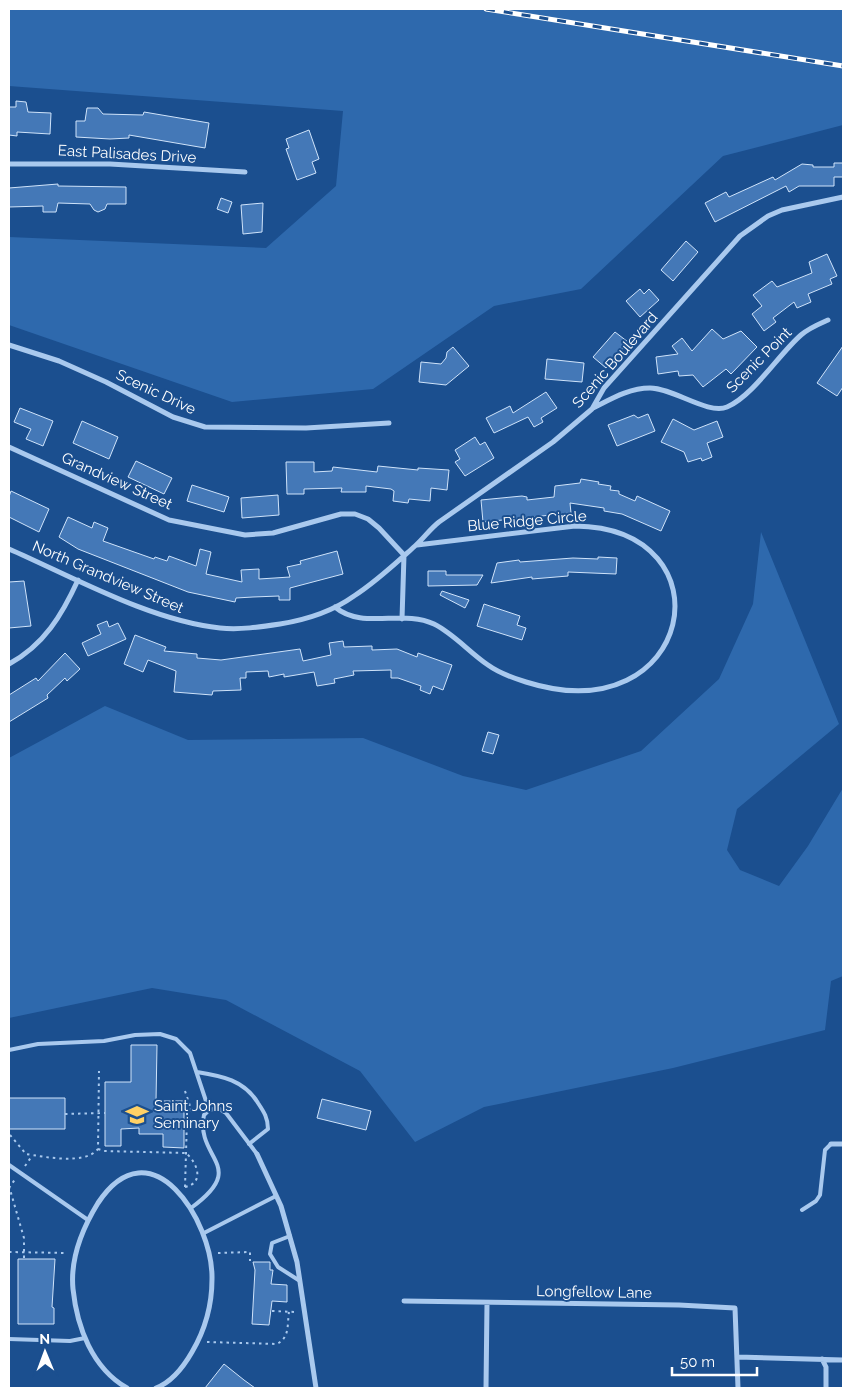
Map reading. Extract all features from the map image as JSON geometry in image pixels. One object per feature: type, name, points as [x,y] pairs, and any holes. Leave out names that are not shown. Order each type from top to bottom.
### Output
[{"type":"street","name":"East Palisades Drive","points":[[9,164],[110,164],[245,172]]},
{"type":"street","name":"Scenic Boulevard","points":[[335,607],[365,588],[417,544],[424,534],[439,522],[553,442],[592,409],[604,388],[740,236],[768,216],[782,210],[843,197]]},
{"type":"street","name":"Scenic Point","points":[[592,409],[626,392],[650,388],[667,391],[708,406],[727,407],[753,386],[802,334],[828,320]]},
{"type":"street","name":"Scenic Drive","points":[[9,345],[59,361],[106,382],[172,417],[205,427],[306,428],[389,423]]},
{"type":"street","name":"Grandview Street","points":[[9,447],[169,520],[245,535],[273,533],[342,514],[355,514],[368,519],[379,528],[404,555]]},
{"type":"street","name":"Blue Ridge Circle","points":[[402,619],[431,623],[450,634],[489,666],[510,676],[544,687],[577,692],[610,688],[636,677],[659,655],[673,626],[674,596],[664,566],[642,543],[620,532],[575,526],[417,544]]},
{"type":"street","name":"North Grandview Street","points":[[9,549],[166,617],[221,628],[257,628],[293,622],[335,607]]},
{"type":"street","points":[[335,607],[350,616],[402,619],[404,555]]},
{"type":"street","points":[[9,664],[31,649],[56,623],[78,580]]},
{"type":"street","points":[[831,1144],[843,1144]]},
{"type":"street","points":[[257,1154],[276,1196],[290,1236],[306,1313],[316,1388]]},
{"type":"street","points":[[127,1388],[106,1373],[85,1338],[78,1320],[72,1284],[79,1242],[88,1220],[110,1188],[124,1179],[140,1174],[164,1178],[173,1185],[191,1208],[204,1233],[212,1279],[208,1314],[200,1339],[170,1381],[156,1388]]},
{"type":"street","name":"Longfellow Lane","points":[[404,1301],[487,1304],[679,1305],[735,1308],[738,1357]]},
{"type":"street","points":[[486,1388],[487,1304]]},
{"type":"street","points":[[738,1388],[738,1357],[843,1360]]},
{"type":"street","points":[[822,1359],[826,1367],[826,1388]]},
{"type":"lane","points":[[9,1050],[38,1044],[104,1041],[135,1034],[160,1034],[176,1040],[185,1046],[190,1053],[209,1110]]},
{"type":"lane","points":[[197,1072],[226,1077],[242,1085],[252,1094],[268,1119],[268,1129],[249,1144]]},
{"type":"lane","points":[[191,1208],[213,1190],[220,1177],[219,1166],[204,1133],[204,1115],[209,1110],[218,1108],[226,1113],[257,1154]]},
{"type":"lane","points":[[802,1210],[816,1202],[820,1195],[825,1150],[831,1144]]},
{"type":"lane","points":[[9,1165],[88,1220]]},
{"type":"lane","points":[[204,1233],[276,1196]]},
{"type":"lane","points":[[290,1236],[272,1243],[270,1254],[278,1267],[300,1281]]},
{"type":"lane","points":[[9,1339],[70,1341],[85,1338]]},
{"type":"path","points":[[98,1149],[100,1071]]},
{"type":"path","points":[[185,1091],[191,1110],[187,1112],[185,1188],[195,1181],[198,1173],[197,1166],[187,1153]]},
{"type":"path","points":[[65,1114],[105,1114]]},
{"type":"path","points":[[10,1135],[26,1154],[86,1158],[98,1149]]},
{"type":"path","points":[[98,1149],[104,1151],[187,1153]]},
{"type":"path","points":[[24,1259],[24,1238],[9,1187],[33,1155]]},
{"type":"path","points":[[9,1252],[66,1253]]},
{"type":"path","points":[[216,1253],[250,1252],[250,1260]]},
{"type":"path","points":[[272,1311],[306,1313]]},
{"type":"path","points":[[205,1342],[276,1344],[284,1340],[287,1335],[289,1312]]},
{"type":"shaded area","points":[[9,9],[843,9],[843,125],[723,156],[581,289],[494,306],[373,389],[232,402],[9,325],[9,237],[266,248],[336,186],[343,111],[9,86]]},
{"type":"shaded area","points":[[761,532],[839,724],[737,809],[727,850],[740,870],[779,886],[808,846],[843,788],[843,976],[831,981],[825,1030],[673,1068],[484,1107],[415,1142],[360,1071],[226,1000],[152,988],[9,1018],[9,758],[105,706],[188,740],[363,738],[463,776],[526,790],[641,751],[719,679],[753,604]]},
{"type":"building","points":[[16,101],[26,102],[28,112],[51,113],[50,134],[17,132],[17,136],[9,135],[9,107],[16,107]]},
{"type":"building","points":[[87,108],[98,108],[103,114],[143,115],[144,112],[209,123],[205,148],[129,135],[129,138],[110,139],[76,137],[76,121],[85,121]]},
{"type":"building","points":[[309,130],[319,159],[312,162],[316,173],[297,180],[286,149],[289,148],[286,139]]},
{"type":"building","points":[[834,163],[843,163],[843,177],[834,177],[834,186],[799,186],[789,192],[786,186],[715,222],[705,203],[726,192],[729,197],[773,177],[775,180],[802,164],[813,165],[813,167],[834,167]]},
{"type":"building","points":[[58,184],[58,186],[126,187],[126,204],[107,204],[105,209],[98,212],[90,204],[58,203],[56,212],[43,212],[43,206],[9,207],[9,188]]},
{"type":"building","points":[[221,198],[232,202],[228,213],[217,209]]},
{"type":"building","points":[[263,203],[262,232],[243,234],[241,205]]},
{"type":"building","points":[[686,241],[698,252],[673,281],[661,270]]},
{"type":"building","points":[[827,254],[837,276],[830,279],[832,284],[808,294],[811,302],[797,308],[794,302],[773,318],[776,322],[764,331],[752,314],[762,306],[753,295],[772,281],[777,287],[812,273],[809,262]]},
{"type":"building","points":[[640,289],[644,294],[649,289],[659,300],[640,317],[626,301]]},
{"type":"building","points":[[712,329],[723,339],[741,331],[757,347],[731,374],[726,369],[703,387],[693,375],[679,376],[678,371],[658,374],[656,357],[678,354],[672,346],[682,338],[692,351]]},
{"type":"building","points":[[615,332],[628,342],[606,368],[593,357]]},
{"type":"building","points":[[843,346],[843,387],[837,396],[817,383]]},
{"type":"building","points":[[453,347],[469,366],[446,385],[419,382],[421,362],[441,364],[446,358],[447,352]]},
{"type":"building","points":[[547,359],[584,363],[582,382],[545,379]]},
{"type":"building","points":[[546,392],[557,408],[541,418],[543,422],[534,427],[528,417],[494,433],[486,418],[510,406],[513,413]]},
{"type":"building","points":[[20,408],[53,421],[43,446],[26,439],[31,429],[14,422]]},
{"type":"building","points":[[648,414],[655,431],[617,446],[608,425],[634,415],[638,418]]},
{"type":"building","points":[[673,419],[694,430],[717,421],[723,437],[707,443],[712,457],[702,461],[701,458],[688,462],[684,452],[661,442]]},
{"type":"building","points":[[82,421],[118,437],[109,459],[73,443]]},
{"type":"building","points":[[475,437],[480,445],[485,442],[494,458],[465,476],[455,462],[460,459],[455,450]]},
{"type":"building","points":[[136,461],[172,478],[164,494],[128,477]]},
{"type":"building","points":[[286,462],[314,462],[314,472],[332,471],[333,467],[377,472],[378,466],[418,470],[418,468],[449,470],[447,490],[431,488],[430,501],[409,499],[408,503],[393,501],[394,491],[391,489],[366,486],[366,492],[341,492],[342,488],[304,489],[304,494],[287,494]]},
{"type":"building","points":[[581,479],[611,486],[610,490],[619,491],[619,494],[635,501],[637,496],[670,511],[661,531],[622,514],[604,511],[604,508],[570,503],[571,513],[483,522],[481,500],[522,496],[527,497],[527,500],[554,497],[555,486],[580,483]]},
{"type":"building","points":[[192,485],[229,497],[224,512],[187,501]]},
{"type":"building","points":[[11,491],[49,509],[39,532],[9,517],[9,497]]},
{"type":"building","points":[[278,495],[279,515],[242,518],[241,498]]},
{"type":"building","points":[[68,517],[92,528],[94,522],[108,528],[103,541],[154,559],[155,557],[167,561],[169,556],[196,566],[200,549],[211,552],[206,574],[242,582],[241,570],[259,569],[259,579],[290,577],[287,567],[301,564],[300,561],[337,551],[343,574],[290,588],[290,600],[279,600],[279,596],[236,598],[235,602],[188,592],[78,549],[59,537]]},
{"type":"building","points":[[598,557],[617,558],[616,574],[568,572],[568,576],[532,579],[532,577],[491,583],[497,563],[519,560],[520,562],[573,558],[598,559]]},
{"type":"building","points":[[428,571],[446,571],[446,575],[483,575],[477,585],[428,586]]},
{"type":"building","points":[[24,581],[31,626],[9,628],[9,582]]},
{"type":"building","points":[[442,591],[469,600],[465,608],[440,595]]},
{"type":"building","points":[[484,604],[520,616],[517,625],[526,628],[522,640],[477,626]]},
{"type":"building","points":[[107,621],[109,627],[118,623],[126,639],[88,656],[82,643],[101,634],[97,625]]},
{"type":"building","points":[[135,635],[166,647],[164,651],[197,654],[197,658],[221,660],[300,649],[303,661],[331,655],[329,643],[343,641],[344,647],[372,646],[372,650],[397,649],[417,657],[418,653],[452,665],[443,690],[433,686],[430,694],[420,690],[421,686],[398,678],[391,678],[391,670],[353,671],[354,675],[334,679],[335,683],[317,686],[314,672],[284,677],[284,674],[269,677],[268,671],[246,672],[246,678],[240,678],[241,690],[213,691],[212,695],[174,692],[176,671],[148,660],[143,672],[124,664]]},
{"type":"building","points":[[65,653],[80,669],[67,681],[65,678],[47,695],[48,698],[9,722],[9,695],[36,678],[38,681]]},
{"type":"building","points":[[488,732],[499,735],[493,754],[482,751]]},
{"type":"building","points":[[131,1045],[157,1045],[156,1101],[184,1101],[184,1148],[163,1147],[163,1134],[139,1134],[139,1128],[121,1129],[121,1146],[105,1146],[105,1082],[131,1082]]},
{"type":"building","points":[[9,1098],[65,1098],[65,1129],[9,1129]]},
{"type":"building","points":[[322,1099],[371,1111],[366,1130],[317,1118]]},
{"type":"building","points":[[18,1259],[55,1259],[52,1307],[54,1308],[54,1324],[18,1324]]},
{"type":"building","points":[[253,1262],[270,1262],[270,1270],[273,1270],[271,1284],[287,1285],[287,1302],[272,1301],[269,1325],[252,1324],[255,1270]]},
{"type":"building","points":[[224,1364],[244,1380],[255,1388],[205,1388]]},
{"type":"railway","points":[[486,9],[843,66]]},
{"type":"place","name":"Saint Johns Seminary","points":[[137,1115]]}]
